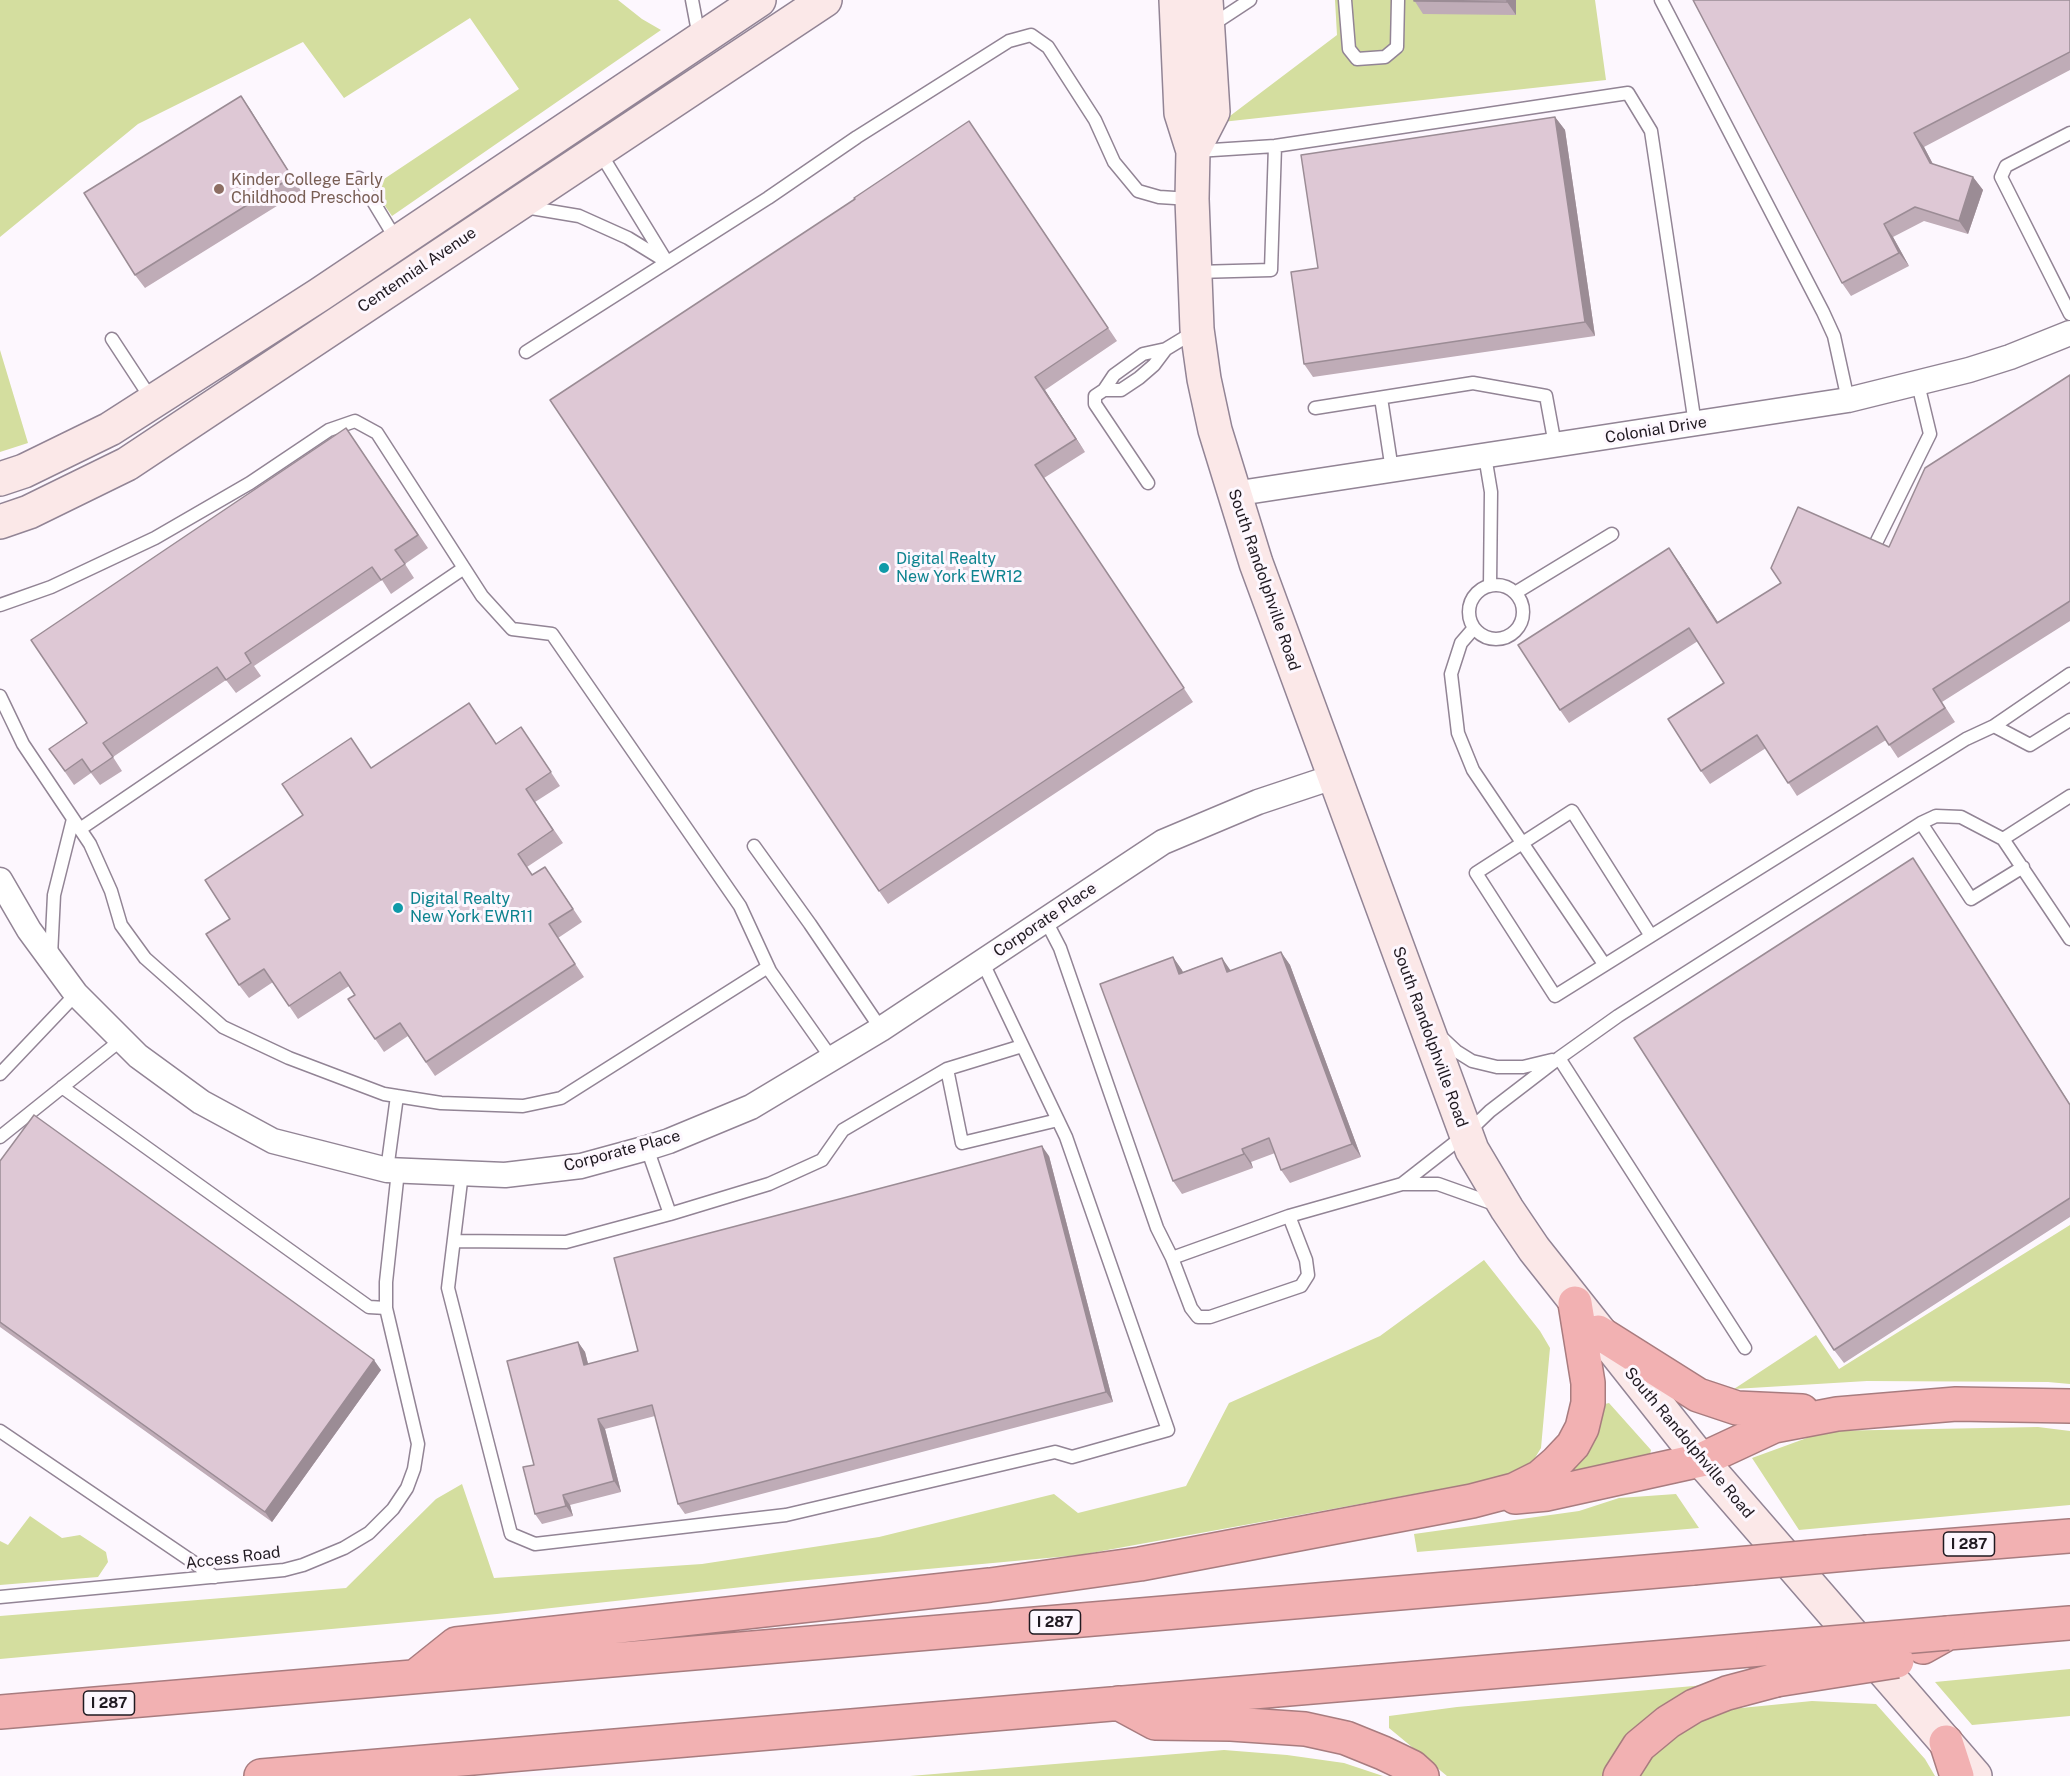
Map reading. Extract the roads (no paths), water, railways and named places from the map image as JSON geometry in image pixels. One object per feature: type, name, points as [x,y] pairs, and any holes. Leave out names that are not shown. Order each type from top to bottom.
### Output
[{"type":"highway","points":[[416,1676],[456,1644],[1074,1574],[1140,1564],[1472,1501],[1514,1490],[1540,1477],[1557,1464],[1573,1445],[1582,1428],[1588,1403],[1588,1383],[1575,1303]]},
{"type":"highway","points":[[1598,1332],[1698,1395],[1737,1408],[1837,1414]]},
{"type":"highway","points":[[1472,1501],[1547,1494],[1701,1460],[1774,1426],[1837,1414],[1956,1404],[2070,1406]]},
{"type":"highway","name":"I 287","points":[[0,1712],[2070,1536]]},
{"type":"highway","points":[[261,1776],[2070,1623]]},
{"type":"highway","points":[[1620,1776],[1639,1746],[1668,1722],[1727,1692],[1776,1680],[1897,1661],[1948,1633]]},
{"type":"highway","points":[[1118,1703],[1155,1723],[1305,1730],[1346,1738],[1383,1752],[1412,1767],[1422,1776]]},
{"type":"highway","points":[[1946,1742],[1957,1776]]},
{"type":"main road","name":"Centennial Avenue","points":[[0,480],[24,471],[110,429],[398,242],[759,0]]},
{"type":"main road","name":"Centennial Avenue","points":[[0,522],[29,512],[127,464],[825,0]]},
{"type":"main road","name":"South Randolphville Road","points":[[1176,0],[1181,113],[1193,151],[1192,199],[1197,329],[1204,379],[1215,430],[1256,563],[1466,1134],[1480,1164],[1507,1209],[1575,1303],[1701,1460],[1975,1776]]},
{"type":"main road","name":"South Randolphville Road","points":[[1193,151],[1213,112],[1207,14]]},
{"type":"street","name":"Colonial Drive","points":[[1233,494],[1848,400],[1917,384],[2010,357],[2070,333]]},
{"type":"street","name":"Corporate Place","points":[[0,880],[29,930],[76,994],[138,1056],[201,1102],[273,1141],[392,1171],[505,1175],[580,1166],[647,1148],[751,1107],[881,1029],[1163,842],[1258,802],[1336,776]]},
{"type":"lane","points":[[692,0],[700,40]]},
{"type":"lane","points":[[1207,14],[1250,0]]},
{"type":"lane","points":[[1345,0],[1349,49],[1357,59],[1385,57],[1397,47],[1398,0]]},
{"type":"lane","points":[[1661,0],[1823,312],[1834,336],[1848,400]]},
{"type":"lane","points":[[526,352],[768,198],[858,137],[1009,42],[1031,34],[1048,47],[1095,120],[1114,162],[1138,191],[1159,197],[1192,199]]},
{"type":"lane","points":[[1193,151],[1275,146],[1628,93],[1652,131],[1695,424]]},
{"type":"lane","points":[[2070,133],[2006,166],[2001,177],[2070,314]]},
{"type":"lane","points":[[1194,272],[1271,270],[1275,146]]},
{"type":"lane","points":[[598,150],[667,262]]},
{"type":"lane","points":[[359,178],[398,242]]},
{"type":"lane","points":[[515,206],[579,216],[628,238],[667,262]]},
{"type":"lane","points":[[1148,483],[1095,404],[1095,396],[1104,390],[1114,375],[1143,354],[1166,348],[1197,329]]},
{"type":"lane","points":[[112,339],[153,401]]},
{"type":"lane","points":[[1315,408],[1473,383],[1546,396],[1556,445]]},
{"type":"lane","points":[[1876,543],[1930,434],[1917,384]]},
{"type":"lane","points":[[1381,398],[1392,470]]},
{"type":"lane","points":[[0,605],[51,587],[155,538],[250,483],[329,430],[355,421],[377,433],[482,596],[512,629],[552,634],[740,906],[768,967],[832,1059]]},
{"type":"lane","points":[[1485,456],[1491,492],[1490,586]]},
{"type":"lane","points":[[1515,593],[1612,534]]},
{"type":"lane","points":[[50,960],[54,895],[77,824],[464,568]]},
{"type":"lane","points":[[1490,586],[1508,588],[1515,593],[1522,608],[1522,617],[1514,632],[1497,639],[1488,638],[1474,628],[1469,611],[1475,595],[1490,586]]},
{"type":"lane","points":[[1474,628],[1461,643],[1451,674],[1458,733],[1473,770],[1604,964]]},
{"type":"lane","points":[[1651,936],[1572,811],[1476,873],[1555,996],[1604,964],[1651,936],[1966,739],[1994,726],[2070,674]]},
{"type":"lane","points":[[0,696],[23,744],[90,844],[111,891],[121,925],[145,958],[223,1027],[289,1058],[384,1094],[441,1103],[523,1106],[561,1098],[768,967]]},
{"type":"lane","points":[[1994,726],[2030,745],[2070,720]]},
{"type":"lane","points":[[2003,839],[2070,796]]},
{"type":"lane","points":[[1402,1184],[1466,1134],[1490,1111],[1618,1016],[1921,823],[1936,816],[1961,817],[2003,839],[2070,939]]},
{"type":"lane","points":[[1921,823],[1971,899],[2023,867]]},
{"type":"lane","points":[[754,846],[881,1029]]},
{"type":"lane","points":[[1045,919],[1060,948],[1157,1228],[1172,1258],[1191,1308],[1198,1317],[1210,1317],[1301,1286],[1308,1275],[1306,1260],[1289,1216]]},
{"type":"lane","points":[[462,1173],[448,1288],[511,1534],[535,1544],[786,1515],[1055,1452],[1072,1457],[1168,1430],[1066,1137],[983,963]]},
{"type":"lane","points":[[0,1074],[76,994]]},
{"type":"lane","points":[[1425,1023],[1456,1051],[1472,1061],[1497,1067],[1523,1067],[1559,1058]]},
{"type":"lane","points":[[0,1137],[121,1040]]},
{"type":"lane","points":[[454,1240],[566,1242],[769,1184],[822,1160],[843,1130],[947,1069],[1022,1046]]},
{"type":"lane","points":[[1559,1058],[1745,1348]]},
{"type":"lane","points":[[947,1069],[962,1143],[1058,1120]]},
{"type":"lane","points":[[62,1087],[369,1307],[386,1308]]},
{"type":"lane","name":"Access Road","points":[[0,1597],[284,1570],[303,1565],[344,1548],[369,1533],[393,1509],[414,1468],[418,1444],[386,1308],[397,1096]]},
{"type":"lane","points":[[647,1148],[670,1214]]},
{"type":"lane","points":[[1172,1258],[1289,1216],[1402,1184],[1438,1184],[1507,1209]]},
{"type":"lane","points":[[0,1431],[215,1577]]},
{"type":"place","name":"Kinder College Early Childhood Preschool","points":[[219,189]]},
{"type":"place","name":"Digital Realty New York EWR12","points":[[884,568]]},
{"type":"place","name":"Digital Realty New York EWR11","points":[[398,908]]}]
